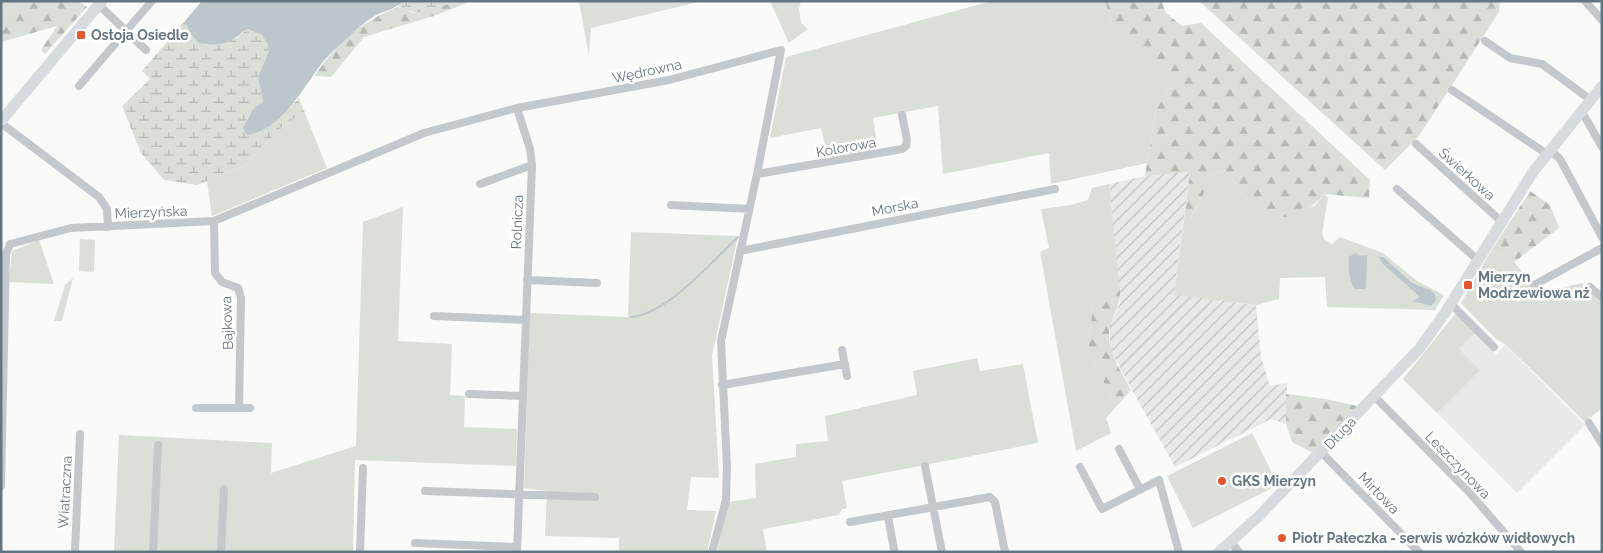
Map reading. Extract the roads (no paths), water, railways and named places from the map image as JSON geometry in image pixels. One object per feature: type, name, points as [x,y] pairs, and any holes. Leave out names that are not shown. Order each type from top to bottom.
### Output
[{"type":"street","points":[[80,86],[152,1]]},
{"type":"street","points":[[1585,1],[1602,20]]},
{"type":"street","points":[[108,227],[107,209],[99,197],[1,122],[101,3],[146,50]]},
{"type":"street","points":[[1485,40],[1510,58],[1542,64],[1590,100]]},
{"type":"street","name":"Wędrowna","points":[[517,108],[669,80],[781,50],[757,174]]},
{"type":"street","name":"Długa","points":[[1219,552],[1321,452],[1419,349],[1451,304],[1502,222],[1549,152],[1602,86]]},
{"type":"street","points":[[1452,90],[1560,159],[1602,236]]},
{"type":"street","name":"Rolnicza","points":[[415,543],[517,550],[532,165],[530,149],[517,108]]},
{"type":"street","name":"Mierzyńska","points":[[1,486],[4,255],[10,244],[41,234],[71,228],[214,221],[424,133],[517,108]]},
{"type":"street","points":[[1580,113],[1585,117],[1602,147]]},
{"type":"street","name":"Kolorowa","points":[[757,174],[902,149],[906,146],[907,140],[902,115]]},
{"type":"street","name":"Świerkowa","points":[[1416,144],[1502,222]]},
{"type":"street","name":"Rolnicza","points":[[480,184],[532,165]]},
{"type":"street","points":[[712,552],[726,500],[727,466],[721,341],[757,174]]},
{"type":"street","name":"Morska","points":[[740,251],[1055,188]]},
{"type":"street","points":[[1397,189],[1478,260]]},
{"type":"street","points":[[672,205],[749,209]]},
{"type":"street","name":"Bajkowa","points":[[214,221],[215,273],[222,282],[238,288],[241,298],[240,408]]},
{"type":"street","points":[[1534,285],[1602,248]]},
{"type":"street","points":[[528,280],[597,283]]},
{"type":"street","points":[[1590,286],[1602,297]]},
{"type":"street","points":[[1451,304],[1494,347]]},
{"type":"street","points":[[434,316],[526,320]]},
{"type":"street","points":[[842,350],[847,376]]},
{"type":"street","points":[[722,385],[845,364]]},
{"type":"street","points":[[469,394],[523,396]]},
{"type":"street","name":"Leszczynowa","points":[[1375,397],[1469,492],[1521,552]]},
{"type":"street","points":[[196,408],[250,408]]},
{"type":"street","points":[[1589,423],[1602,444]]},
{"type":"street","name":"Wiatraczna","points":[[75,552],[80,434]]},
{"type":"street","points":[[153,552],[158,445]]},
{"type":"street","points":[[1119,449],[1140,489]]},
{"type":"street","name":"Mirtowa","points":[[1321,452],[1419,552]]},
{"type":"street","points":[[926,466],[942,552]]},
{"type":"street","points":[[1080,467],[1102,509],[1159,480],[1180,552]]},
{"type":"street","points":[[360,552],[363,468]]},
{"type":"street","points":[[221,552],[224,489]]},
{"type":"street","points":[[426,491],[595,497]]},
{"type":"street","points":[[850,522],[994,498],[1005,552]]},
{"type":"street","points":[[888,517],[894,549]]},
{"type":"street","points":[[1230,543],[1239,552]]},
{"type":"waterway","points":[[631,317],[645,313],[674,297],[702,273],[738,237]]},
{"type":"place","name":"Ostoja Osiedle","points":[[81,35]]},
{"type":"place","name":"Mierzyn Modrzewiowa nż","points":[[1468,285]]},
{"type":"place","name":"GKS Mierzyn","points":[[1222,481]]},
{"type":"place","name":"Piotr Pałeczka - serwis wózków widłowych","points":[[1282,538]]}]
